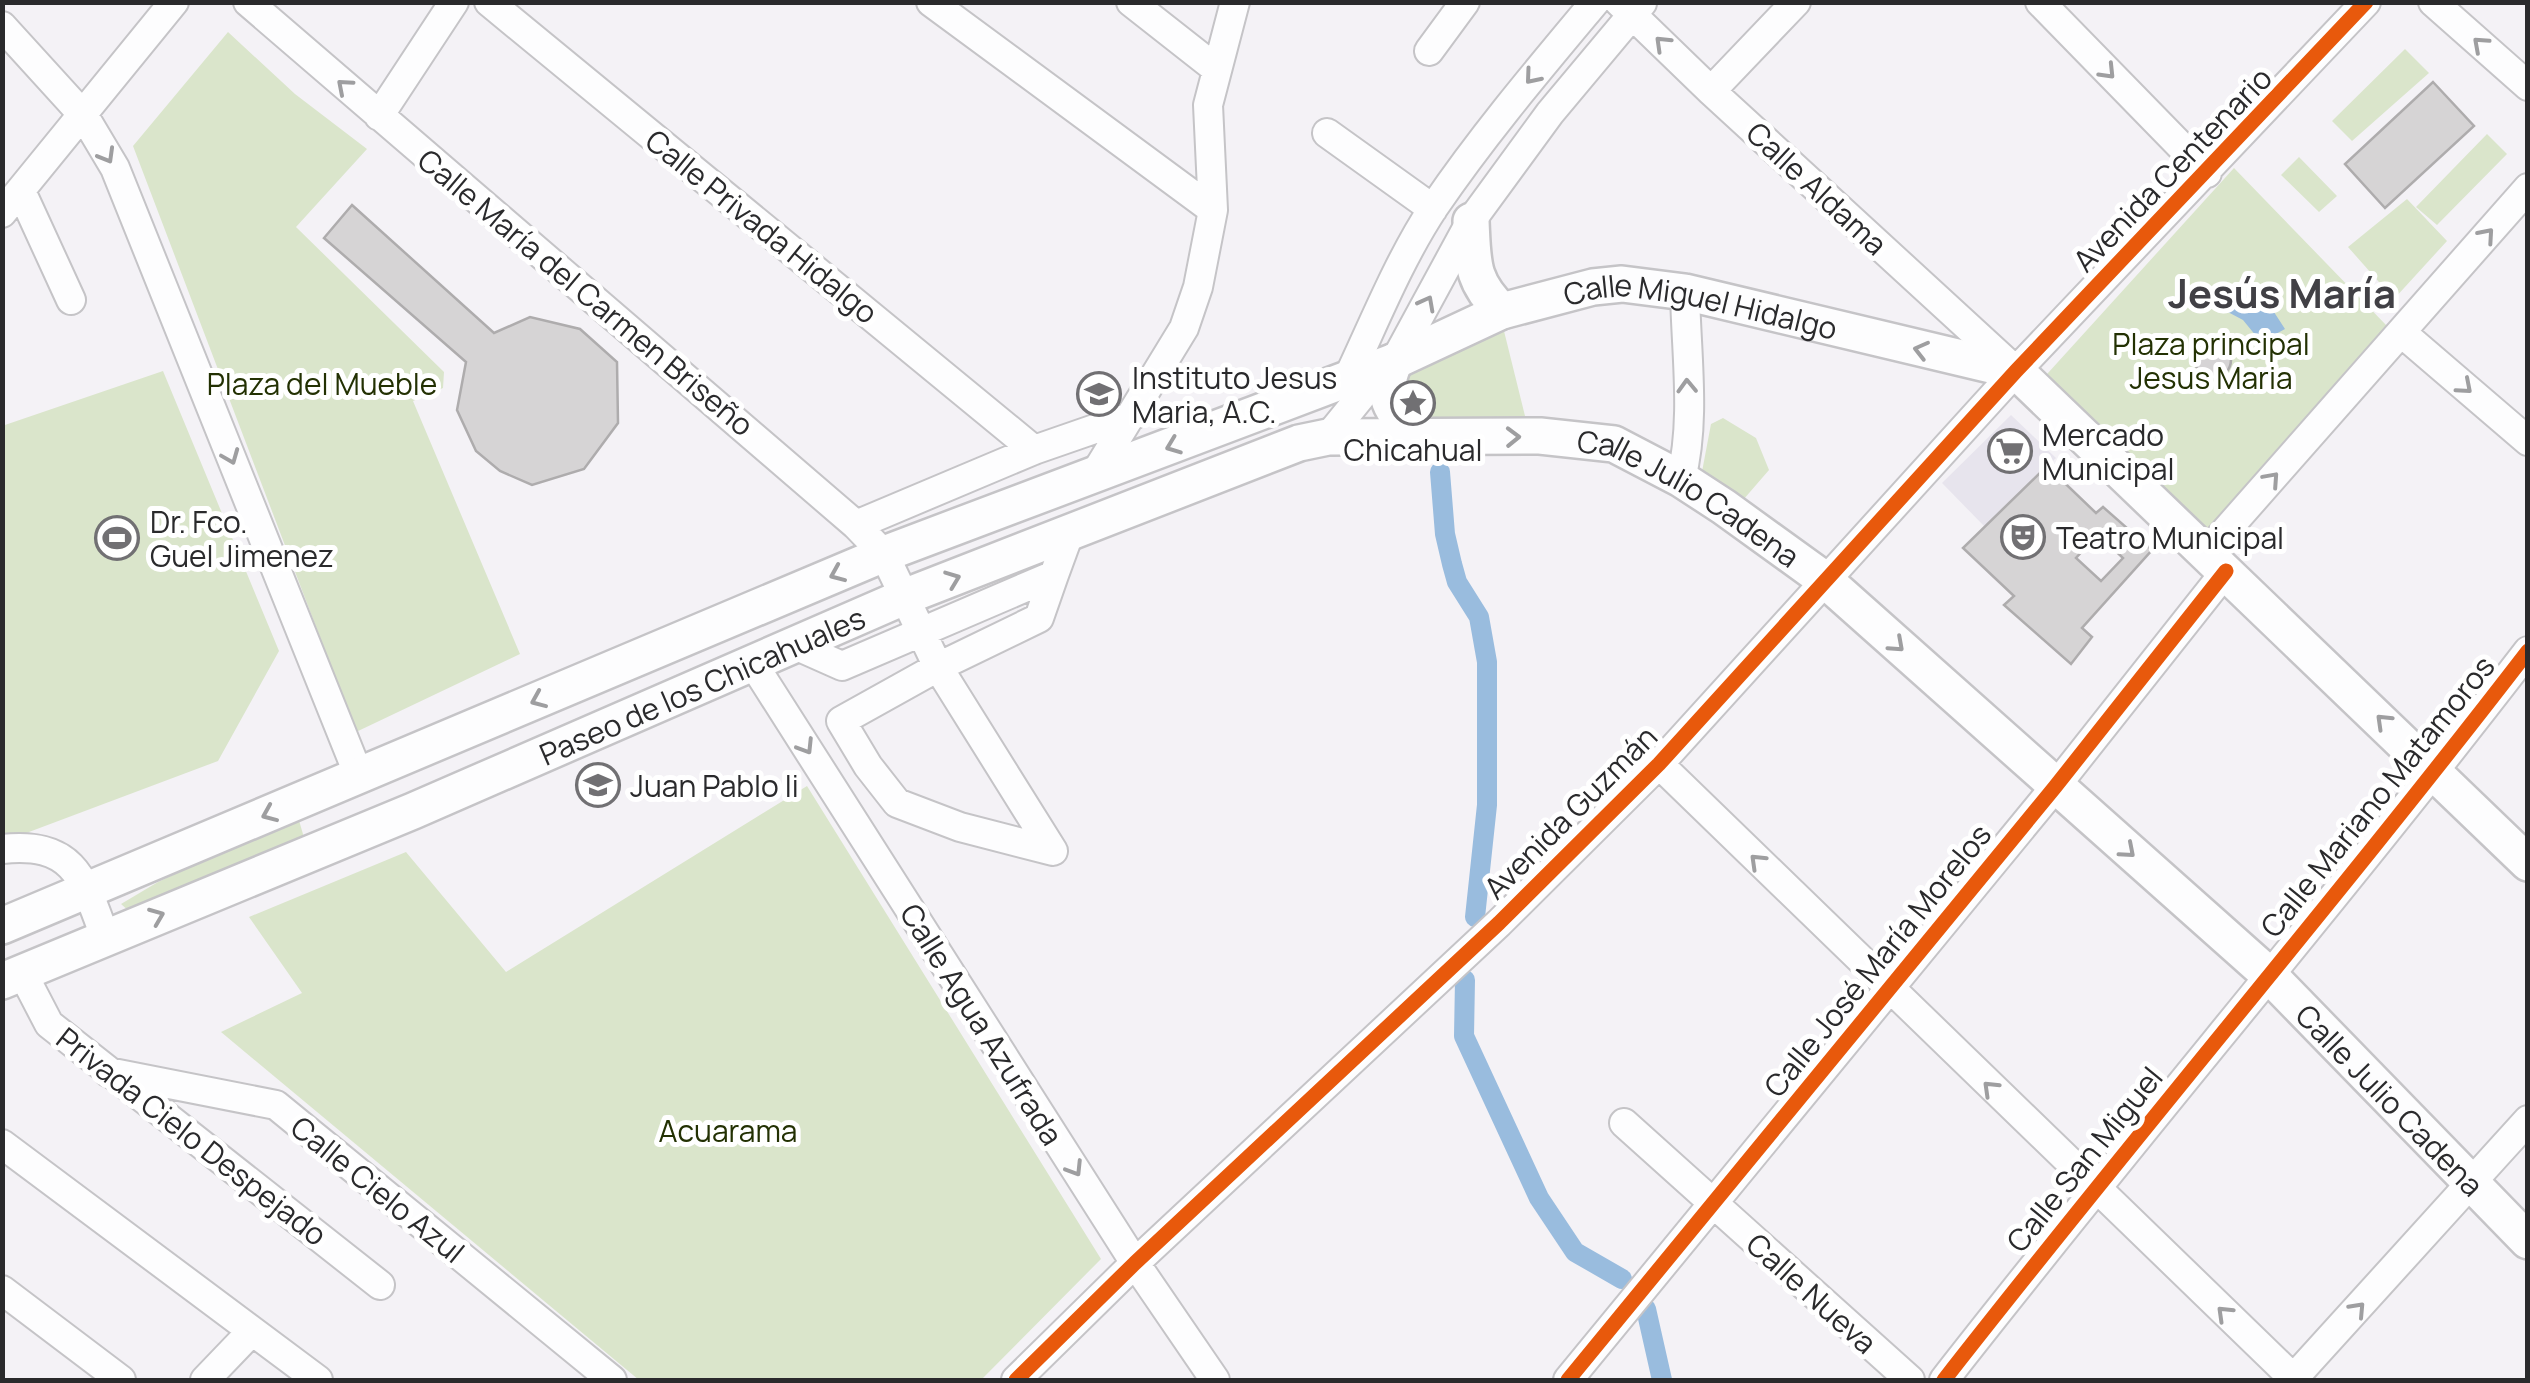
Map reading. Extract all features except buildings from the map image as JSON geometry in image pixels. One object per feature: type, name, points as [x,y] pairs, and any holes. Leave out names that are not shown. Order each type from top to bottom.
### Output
[{"type":"main road","points":[[1470,221],[1473,268],[1481,291],[1502,311]]},
{"type":"main road","name":"Calle Miguel Hidalgo","points":[[1395,361],[1502,311],[1608,285],[1684,292],[2016,371]]},
{"type":"main road","points":[[1395,361],[1388,376],[1388,400],[1416,435]]},
{"type":"main road","name":"Paseo de los Chicahuales","points":[[2,926],[884,554],[1395,361]]},
{"type":"main road","points":[[2016,371],[2528,863]]},
{"type":"main road","points":[[1297,398],[1310,408],[1314,440]]},
{"type":"main road","name":"Paseo de los Chicahuales","points":[[12,976],[432,804],[904,597],[1314,440],[1416,435]]},
{"type":"main road","name":"Calle Julio Cadena","points":[[1416,435],[1540,436],[1614,444],[1680,479],[1824,580],[2269,975],[2528,1242]]},
{"type":"street","points":[[71,300],[12,202],[174,2]]},
{"type":"street","name":"Calle María del Carmen Briseño","points":[[248,2],[856,524],[884,554],[938,667],[1053,851],[960,827],[897,803],[840,721],[938,667]]},
{"type":"street","points":[[379,116],[454,2]]},
{"type":"street","name":"Calle Privada Hidalgo","points":[[489,2],[1034,450]]},
{"type":"street","points":[[931,2],[1214,210]]},
{"type":"street","points":[[1131,2],[1215,68]]},
{"type":"street","points":[[1092,477],[1184,328],[1198,287],[1214,210],[1208,105],[1234,2]]},
{"type":"street","points":[[1429,51],[1465,2]]},
{"type":"street","points":[[1348,378],[1405,258],[1434,209],[1504,111],[1596,2]]},
{"type":"street","points":[[1712,92],[1796,2]]},
{"type":"street","points":[[2040,2],[2208,173]]},
{"type":"street","name":"Avenida Centenario","points":[[2016,371],[2208,173],[2366,2]]},
{"type":"street","points":[[2433,2],[2528,86]]},
{"type":"street","points":[[1314,440],[1395,361],[1470,221],[1631,6]]},
{"type":"street","name":"Calle Aldama","points":[[1631,6],[1712,92],[2016,371]]},
{"type":"street","points":[[2,26],[84,116],[115,168],[359,776]]},
{"type":"street","points":[[1327,133],[1434,209]]},
{"type":"street","name":"Calle José María Morelos","points":[[1568,1380],[2055,787],[2216,561],[2402,333],[2528,188]]},
{"type":"street","points":[[1680,479],[1686,457],[1688,414],[1684,292]]},
{"type":"street","points":[[2402,333],[2528,441]]},
{"type":"street","name":"Avenida Guzmán","points":[[1016,1380],[1134,1263],[1499,923],[1658,764],[2016,371]]},
{"type":"street","points":[[856,524],[1034,450],[1132,416]]},
{"type":"street","points":[[938,667],[1040,618],[1069,534]]},
{"type":"street","points":[[798,646],[842,666],[1054,575]]},
{"type":"street","name":"Calle Mariano Matamoros","points":[[2269,975],[2528,651]]},
{"type":"street","name":"Calle Agua Azufrada","points":[[754,665],[1134,1263],[1215,1380]]},
{"type":"street","points":[[1658,764],[2294,1380],[2528,1120]]},
{"type":"street","points":[[2,849],[49,850],[69,863],[88,889],[105,937]]},
{"type":"street","name":"Calle San Miguel","points":[[1944,1380],[2269,975]]},
{"type":"street","name":"Privada Cielo Despejado","points":[[12,976],[49,1024],[380,1285]]},
{"type":"street","name":"Calle Cielo Azul","points":[[108,1072],[276,1105],[612,1380]]},
{"type":"street","name":"Calle Nueva","points":[[1624,1123],[1910,1380]]},
{"type":"street","points":[[2,1144],[318,1380]]},
{"type":"street","points":[[2,1290],[102,1375]]},
{"type":"street","points":[[205,1380],[252,1331]]},
{"type":"shaded area","points":[[2011,415],[2056,458],[1985,527],[1942,483]]},
{"type":"green space","name":"Plaza del Mueble","points":[[228,32],[295,94],[367,149],[296,227],[444,372],[443,388],[413,401],[520,654],[356,732],[133,146]]},
{"type":"green space","points":[[2405,49],[2429,73],[2352,141],[2332,121]]},
{"type":"green space","points":[[2487,134],[2507,154],[2437,225],[2416,207]]},
{"type":"green space","points":[[2299,157],[2337,196],[2319,212],[2281,175]]},
{"type":"green space","name":"Plaza principal Jesus Maria","points":[[2234,168],[2387,326],[2202,543],[2038,384]]},
{"type":"green space","points":[[2407,199],[2447,241],[2394,299],[2348,247]]},
{"type":"green space","points":[[1504,331],[1528,428],[1432,428],[1402,410],[1407,371],[1447,349]]},
{"type":"green space","name":"Dr. Fco. Guel Jimenez","points":[[163,371],[279,651],[218,761],[5,841],[2,426]]},
{"type":"green space","points":[[1723,418],[1756,438],[1769,470],[1737,507],[1701,477],[1711,424]]},
{"type":"green space","name":"Acuarama","points":[[807,786],[1101,1259],[981,1380],[639,1380],[221,1032],[302,993],[249,917],[406,852],[506,972]]},
{"type":"green space","points":[[298,817],[305,841],[131,913],[121,904],[158,882]]},
{"type":"water","points":[[2236,283],[2272,309],[2285,329],[2261,342],[2243,320],[2226,311]]},
{"type":"waterway","points":[[1440,472],[1445,534],[1452,564],[1457,582],[1479,617],[1487,662],[1487,805],[1475,917]]},
{"type":"waterway","points":[[1465,980],[1464,1036],[1539,1198],[1575,1252],[1622,1279]]},
{"type":"waterway","points":[[1646,1309],[1662,1380]]},
{"type":"cycle path","points":[[1016,1380],[1135,1263],[1499,923],[1659,764],[2016,371],[2366,2]]},
{"type":"cycle path","points":[[1568,1380],[2055,787],[2226,571]]},
{"type":"cycle path","points":[[1944,1380],[2528,651]]},
{"type":"place","name":"Instituto Jesus Maria, A.C.","points":[[1099,394]]},
{"type":"place","name":"Chicahual","points":[[1413,403]]},
{"type":"place","name":"Mercado Municipal","points":[[2010,451]]},
{"type":"place","name":"Teatro Municipal","points":[[2023,537]]},
{"type":"place","name":"Dr. Fco. Guel Jimenez","points":[[117,538]]},
{"type":"place","name":"Juan Pablo Ii","points":[[598,785]]},
{"type":"district","name":"Jesús María","points":[[2282,292]]}]
